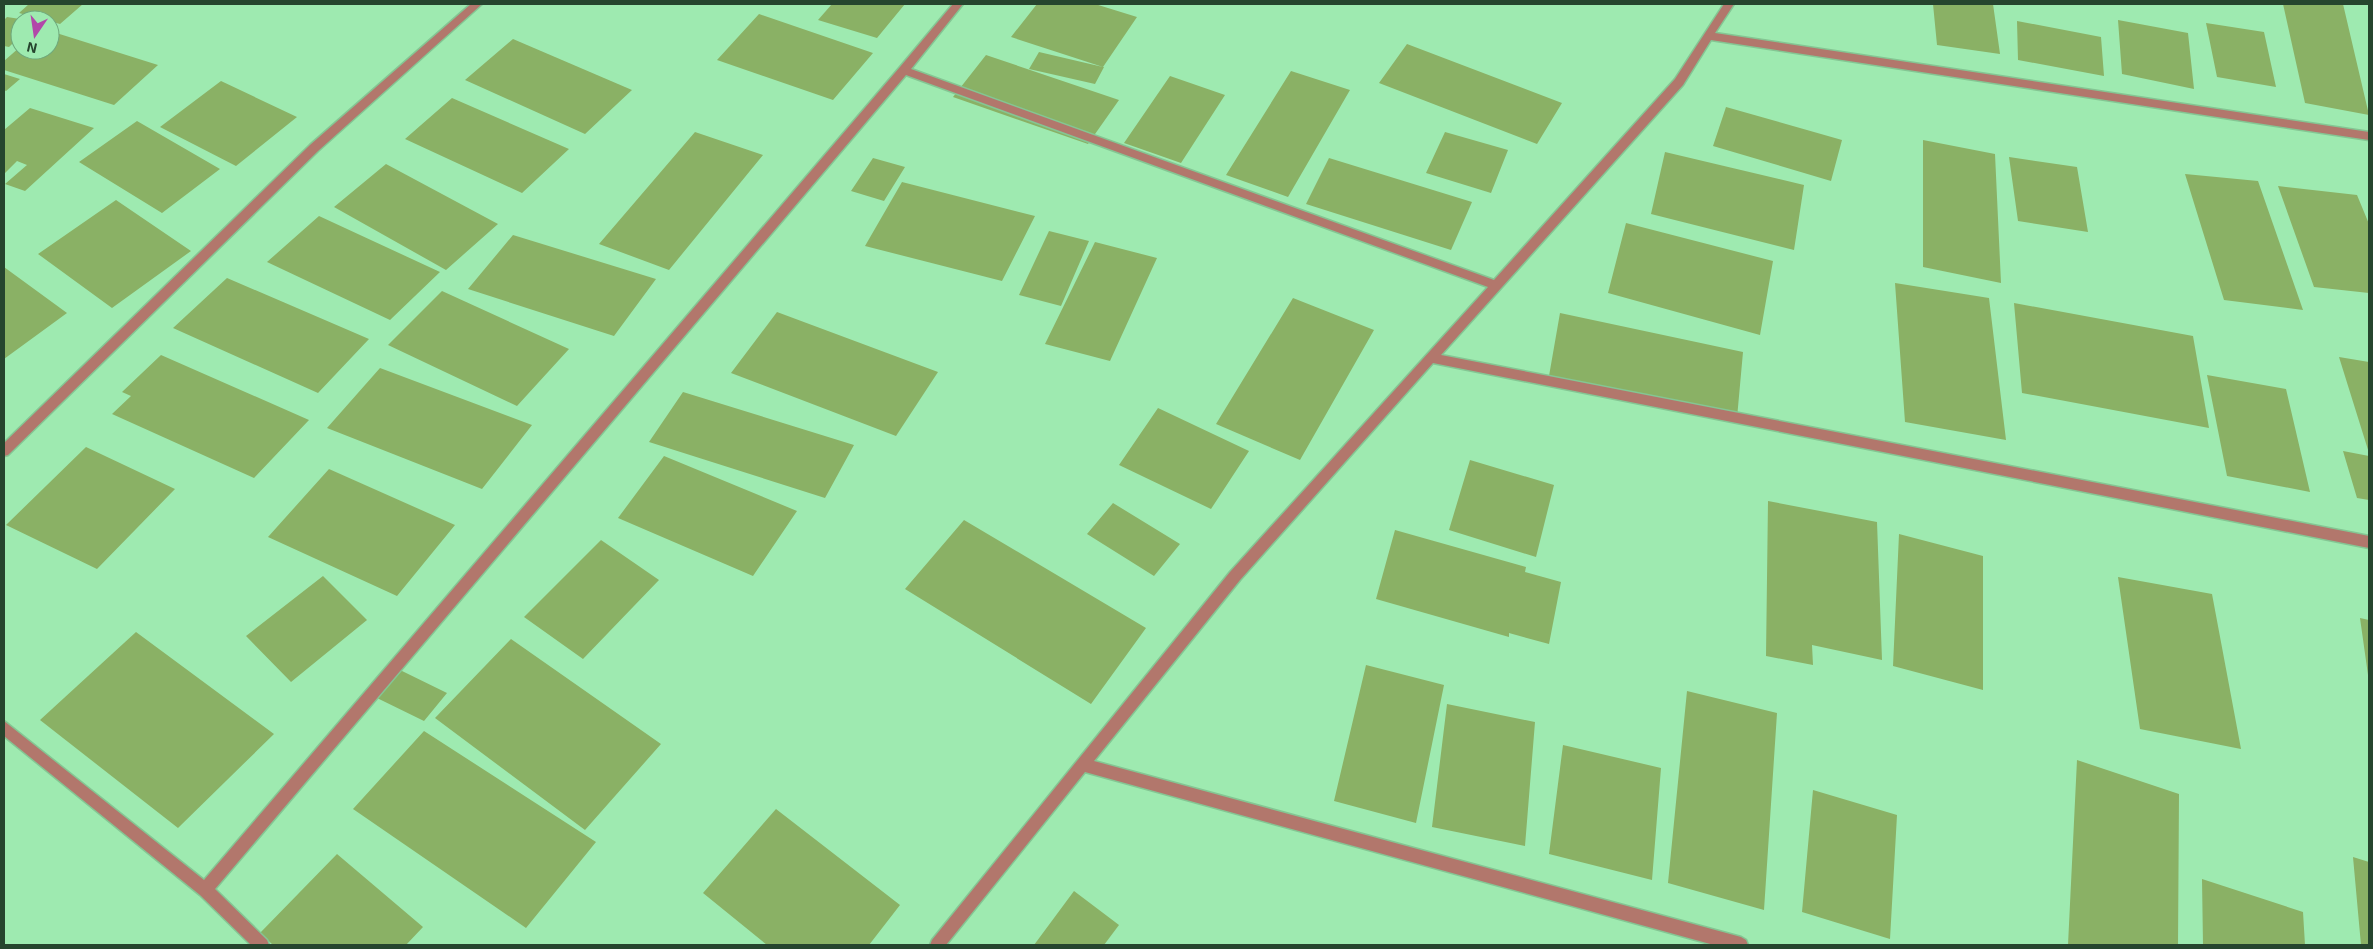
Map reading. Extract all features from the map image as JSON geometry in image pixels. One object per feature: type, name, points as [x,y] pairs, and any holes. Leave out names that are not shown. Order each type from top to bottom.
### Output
[{"type":"street","points":[[4,450],[314,148],[477,4]]},
{"type":"street","points":[[204,890],[904,70],[958,4]]},
{"type":"street","points":[[937,945],[1235,576],[1679,82],[1729,4]]},
{"type":"street","points":[[1709,36],[2369,136]]},
{"type":"street","points":[[904,70],[1496,285]]},
{"type":"street","points":[[1431,358],[2369,542]]},
{"type":"street","points":[[4,728],[204,890],[262,945]]},
{"type":"street","points":[[1083,765],[1741,945]]},
{"type":"building","points":[[29,4],[83,4],[60,24],[60,10],[22,10]]},
{"type":"building","points":[[832,4],[905,4],[877,38],[818,20]]},
{"type":"building","points":[[1037,4],[1095,4],[1137,17],[1103,67],[1011,37]]},
{"type":"building","points":[[1933,4],[1993,4],[2000,54],[1937,45]]},
{"type":"building","points":[[2283,4],[2343,4],[2369,115],[2305,103]]},
{"type":"building","points":[[759,14],[873,53],[833,100],[717,60]]},
{"type":"building","points":[[7,17],[10,17],[9,47],[4,46],[4,20]]},
{"type":"building","points":[[2118,20],[2188,33],[2194,89],[2122,74]]},
{"type":"building","points":[[2017,21],[2101,37],[2104,76],[2018,60]]},
{"type":"building","points":[[2206,23],[2264,32],[2276,87],[2217,77]]},
{"type":"building","points":[[60,34],[158,65],[114,105],[4,70],[4,61],[10,56],[10,60],[60,60]]},
{"type":"building","points":[[513,39],[632,90],[585,134],[465,80]]},
{"type":"building","points":[[1407,44],[1562,103],[1537,144],[1379,83]]},
{"type":"building","points":[[1039,52],[1104,67],[1095,84],[1029,69]]},
{"type":"building","points":[[986,55],[1119,100],[1088,144],[953,97]]},
{"type":"building","points":[[1291,71],[1350,90],[1288,197],[1226,175]]},
{"type":"building","points":[[4,74],[20,79],[6,91],[4,90]]},
{"type":"building","points":[[1170,76],[1225,95],[1181,163],[1124,143]]},
{"type":"building","points":[[221,81],[297,117],[236,166],[160,127]]},
{"type":"building","points":[[452,98],[569,149],[522,193],[405,139]]},
{"type":"building","points":[[1726,107],[1842,140],[1831,181],[1713,146]]},
{"type":"building","points":[[30,108],[94,128],[25,191],[5,184],[27,165],[17,161],[4,174],[4,130]]},
{"type":"building","points":[[137,121],[220,169],[162,213],[79,162]]},
{"type":"building","points":[[695,132],[763,155],[669,270],[599,244]]},
{"type":"building","points":[[1445,132],[1508,150],[1491,193],[1426,173]]},
{"type":"building","points":[[1923,140],[1995,154],[2001,283],[1923,267]]},
{"type":"building","points":[[1665,152],[1804,185],[1794,250],[1651,214]]},
{"type":"building","points":[[2009,157],[2077,167],[2088,232],[2018,221]]},
{"type":"building","points":[[873,158],[905,167],[884,201],[851,191]]},
{"type":"building","points":[[1329,158],[1472,202],[1451,250],[1306,204]]},
{"type":"building","points":[[386,164],[498,224],[446,270],[334,207]]},
{"type":"building","points":[[2185,174],[2258,181],[2303,310],[2224,300]]},
{"type":"building","points":[[902,182],[1035,216],[1002,281],[865,246]]},
{"type":"building","points":[[2278,186],[2357,195],[2369,224],[2369,293],[2314,287]]},
{"type":"building","points":[[116,200],[191,251],[112,308],[38,254]]},
{"type":"building","points":[[319,216],[440,272],[390,320],[267,262]]},
{"type":"building","points":[[1626,223],[1773,261],[1760,335],[1608,293]]},
{"type":"building","points":[[1049,231],[1089,241],[1061,306],[1019,295]]},
{"type":"building","points":[[513,235],[656,279],[614,336],[468,289]]},
{"type":"building","points":[[1095,242],[1157,258],[1110,361],[1045,344]]},
{"type":"building","points":[[4,267],[67,313],[4,359]]},
{"type":"building","points":[[227,278],[369,339],[318,393],[173,328]]},
{"type":"building","points":[[1895,283],[1989,298],[2006,440],[1905,422]]},
{"type":"building","points":[[442,291],[569,349],[517,406],[388,345]]},
{"type":"building","points":[[1293,298],[1374,330],[1300,460],[1216,424]]},
{"type":"building","points":[[2014,303],[2193,336],[2209,428],[2022,393]]},
{"type":"building","points":[[777,312],[938,372],[896,436],[731,373]]},
{"type":"building","points":[[1560,313],[1743,352],[1737,418],[1549,376]]},
{"type":"building","points":[[161,355],[309,420],[254,478],[112,414],[131,396],[122,392]]},
{"type":"building","points":[[2339,357],[2369,362],[2369,453]]},
{"type":"building","points":[[380,368],[532,425],[482,489],[327,428]]},
{"type":"building","points":[[2207,375],[2286,389],[2310,492],[2227,476]]},
{"type":"building","points":[[683,392],[854,445],[825,498],[649,442]]},
{"type":"building","points":[[1158,408],[1249,451],[1211,509],[1119,465]]},
{"type":"building","points":[[86,447],[175,489],[97,569],[6,525]]},
{"type":"building","points":[[2343,451],[2369,456],[2369,500],[2357,498]]},
{"type":"building","points":[[664,456],[797,511],[753,576],[618,518]]},
{"type":"building","points":[[1470,460],[1554,485],[1536,557],[1449,530]]},
{"type":"building","points":[[329,469],[455,525],[397,596],[268,537]]},
{"type":"building","points":[[1768,501],[1877,522],[1882,660],[1812,645],[1813,665],[1766,656]]},
{"type":"building","points":[[1113,503],[1180,544],[1154,576],[1087,534]]},
{"type":"building","points":[[964,520],[1146,628],[1091,704],[905,589]]},
{"type":"building","points":[[1395,530],[1526,567],[1525,572],[1561,582],[1549,644],[1509,633],[1509,637],[1376,599]]},
{"type":"building","points":[[1899,534],[1983,556],[1983,690],[1893,666]]},
{"type":"building","points":[[601,540],[659,580],[583,659],[524,617]]},
{"type":"building","points":[[323,576],[367,620],[291,682],[246,636]]},
{"type":"building","points":[[2118,577],[2212,594],[2241,749],[2140,729]]},
{"type":"building","points":[[2360,618],[2369,620],[2368,675]]},
{"type":"building","points":[[136,632],[274,734],[178,828],[40,720]]},
{"type":"building","points":[[511,639],[661,744],[585,830],[435,718]]},
{"type":"building","points":[[1366,665],[1444,685],[1416,823],[1334,801]]},
{"type":"building","points":[[400,670],[447,693],[424,721],[377,698]]},
{"type":"building","points":[[1687,691],[1777,713],[1764,910],[1668,883]]},
{"type":"building","points":[[1447,704],[1535,722],[1525,846],[1432,827]]},
{"type":"building","points":[[424,731],[596,842],[526,928],[353,809]]},
{"type":"building","points":[[1563,745],[1661,768],[1652,880],[1549,854]]},
{"type":"building","points":[[2077,760],[2179,794],[2178,945],[2068,945]]},
{"type":"building","points":[[1813,790],[1897,815],[1890,939],[1802,912]]},
{"type":"building","points":[[776,809],[900,905],[869,945],[767,945],[703,893]]},
{"type":"building","points":[[337,854],[423,927],[406,945],[273,945],[260,933]]},
{"type":"building","points":[[2353,857],[2369,862],[2369,945],[2361,945]]},
{"type":"building","points":[[2202,879],[2303,912],[2305,945],[2203,945]]},
{"type":"building","points":[[1074,891],[1119,925],[1104,945],[1034,945]]}]
